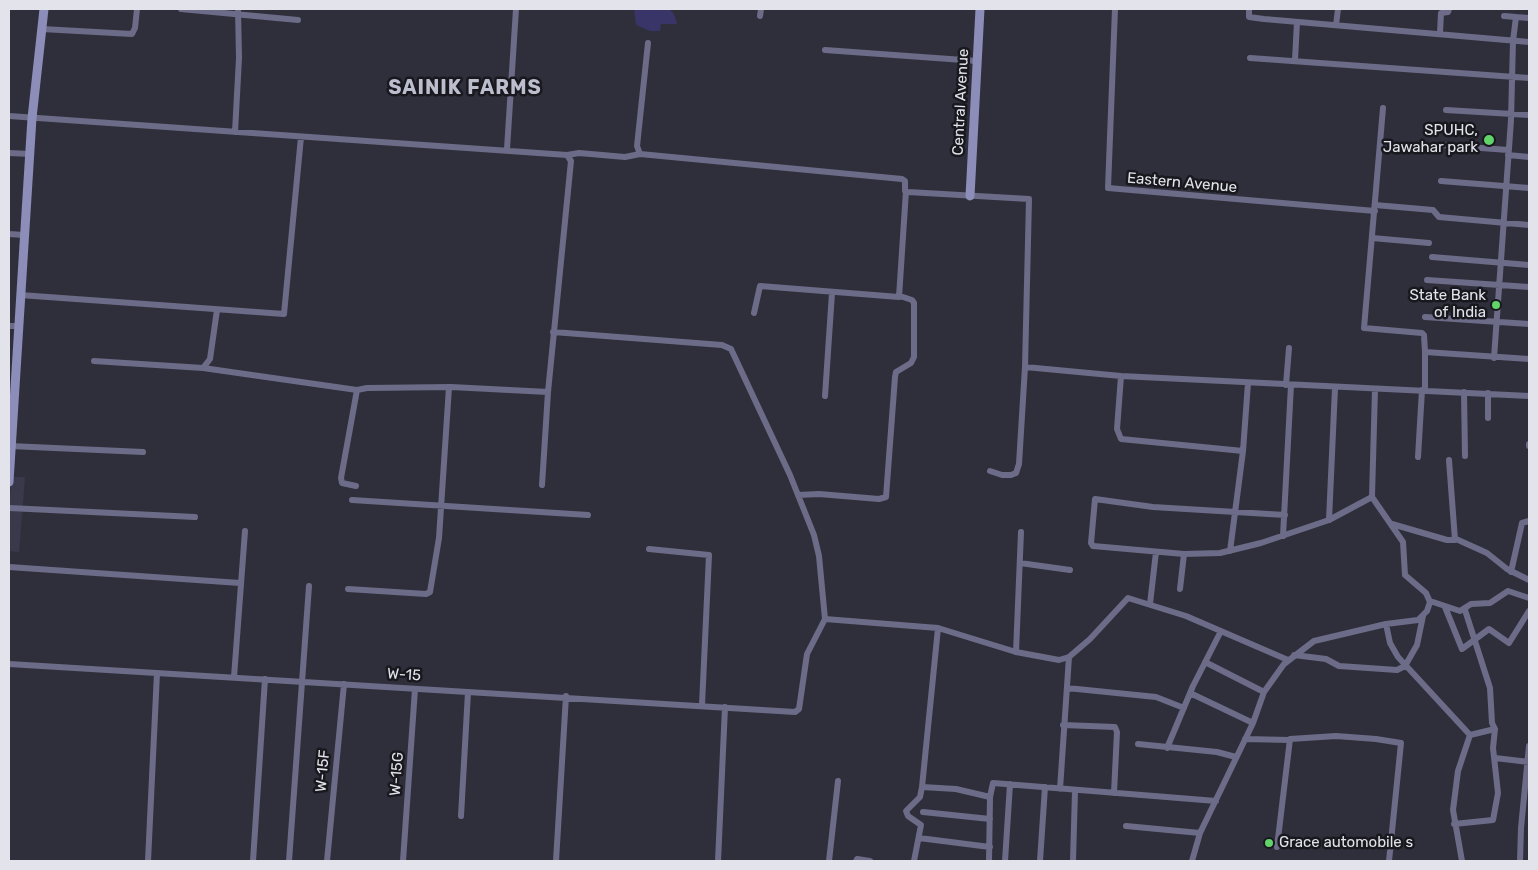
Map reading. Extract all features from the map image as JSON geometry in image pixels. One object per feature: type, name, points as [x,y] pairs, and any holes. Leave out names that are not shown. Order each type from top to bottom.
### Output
[{"type":"street","points":[[9,482],[13,326],[20,295],[32,118],[44,9]]},
{"type":"street","points":[[42,30],[132,34],[135,28],[137,9]]},
{"type":"street","points":[[181,9],[238,12],[298,20]]},
{"type":"street","points":[[507,149],[516,9]]},
{"type":"street","name":"Central Avenue","points":[[970,196],[980,9]]},
{"type":"street","name":"Eastern Avenue","points":[[1115,9],[1108,188],[1375,208]]},
{"type":"street","points":[[1249,9],[1248,17],[1529,42]]},
{"type":"street","points":[[1336,25],[1338,9]]},
{"type":"street","points":[[1440,33],[1441,13],[1448,12],[1449,9]]},
{"type":"street","points":[[235,132],[238,12]]},
{"type":"street","points":[[1504,16],[1529,18]]},
{"type":"street","points":[[1494,358],[1516,17]]},
{"type":"street","points":[[1295,60],[1297,22]]},
{"type":"street","points":[[640,154],[637,146],[648,43]]},
{"type":"street","points":[[825,50],[977,61]]},
{"type":"street","points":[[1250,58],[1529,78]]},
{"type":"street","points":[[1383,108],[1364,329],[1422,333],[1424,335],[1424,390],[1418,457]]},
{"type":"street","points":[[1446,110],[1529,115]]},
{"type":"street","points":[[9,116],[301,137],[507,149],[567,155],[579,153],[625,156],[640,154],[902,178],[905,181],[906,191],[900,296]]},
{"type":"street","points":[[20,295],[281,315],[285,313],[301,137]]},
{"type":"street","points":[[1441,145],[1529,157]]},
{"type":"street","points":[[9,153],[31,154]]},
{"type":"street","points":[[542,485],[553,332],[571,161],[567,155]]},
{"type":"street","points":[[1441,181],[1529,188]]},
{"type":"street","points":[[906,191],[1027,198],[1031,200],[1024,367],[1017,469],[1016,472],[1007,476],[990,472]]},
{"type":"street","points":[[1375,208],[1433,210],[1439,217],[1529,225]]},
{"type":"street","points":[[9,234],[24,235]]},
{"type":"street","points":[[1372,238],[1430,243]]},
{"type":"street","points":[[1432,257],[1529,265]]},
{"type":"street","points":[[1427,280],[1529,287]]},
{"type":"street","points":[[754,313],[759,286],[832,293],[900,296],[914,303],[914,357],[911,363],[900,369],[894,376],[886,497],[878,499],[819,494],[798,495]]},
{"type":"street","points":[[825,396],[832,293]]},
{"type":"street","points":[[203,368],[210,359],[217,310]]},
{"type":"street","points":[[1425,317],[1529,324]]},
{"type":"street","points":[[553,332],[722,345],[731,349],[798,495],[816,545],[825,619],[938,628],[1016,652],[1051,659],[1070,657],[1090,639],[1126,599],[1150,604],[1221,631],[1288,660]]},
{"type":"street","points":[[1283,536],[1289,348]]},
{"type":"street","points":[[1425,352],[1529,359]]},
{"type":"street","points":[[94,361],[203,368],[357,390],[367,388],[449,387],[548,392]]},
{"type":"street","points":[[1024,367],[1120,376],[1529,396]]},
{"type":"street","points":[[1120,376],[1117,429],[1120,439],[1243,451]]},
{"type":"street","points":[[1230,551],[1243,451],[1248,383]]},
{"type":"street","points":[[348,589],[426,594],[430,592],[442,506],[449,387]]},
{"type":"street","points":[[1329,520],[1335,388]]},
{"type":"street","points":[[1375,389],[1372,497],[1392,524],[1403,545],[1405,574],[1426,593],[1430,601],[1457,611],[1465,610],[1471,604],[1482,605],[1495,601],[1508,591],[1529,598]]},
{"type":"street","points":[[356,486],[342,483],[341,478],[354,394],[357,390]]},
{"type":"street","points":[[1464,392],[1465,456]]},
{"type":"street","points":[[1488,393],[1488,418]]},
{"type":"street","points":[[10,446],[143,452]]},
{"type":"street","points":[[1449,460],[1456,539]]},
{"type":"street","points":[[1284,515],[1235,514],[1095,500],[1092,545],[1184,554],[1230,551],[1283,536],[1329,520],[1372,497]]},
{"type":"street","points":[[352,500],[588,515]]},
{"type":"street","points":[[9,508],[195,517]]},
{"type":"street","points":[[1511,572],[1522,523],[1529,521]]},
{"type":"street","points":[[1392,524],[1447,540],[1456,539],[1487,553],[1511,572],[1529,580]]},
{"type":"street","points":[[234,677],[244,531]]},
{"type":"street","points":[[1016,652],[1021,532]]},
{"type":"street","points":[[649,549],[709,555],[702,705]]},
{"type":"street","points":[[1150,604],[1156,552]]},
{"type":"street","points":[[1180,590],[1184,554]]},
{"type":"street","points":[[1020,563],[1070,570]]},
{"type":"street","points":[[9,567],[240,583]]},
{"type":"street","points":[[290,861],[309,586]]},
{"type":"street","points":[[1294,655],[1326,658],[1345,667],[1393,670],[1406,666],[1417,646],[1423,616],[1430,601]]},
{"type":"street","points":[[1445,607],[1462,649],[1489,629],[1509,643],[1529,611]]},
{"type":"street","points":[[1454,824],[1495,819],[1498,793],[1493,748],[1495,729],[1492,723],[1490,688],[1476,639],[1465,610]]},
{"type":"street","points":[[1192,861],[1200,833],[1253,724],[1264,692],[1288,660],[1314,641],[1386,624],[1406,623],[1418,620],[1423,616]]},
{"type":"street","name":"W-15","points":[[9,664],[798,710],[806,659],[825,619]]},
{"type":"street","points":[[1386,624],[1392,648],[1406,666],[1470,735]]},
{"type":"street","points":[[914,861],[921,824],[908,816],[906,811],[920,797],[922,787],[938,628]]},
{"type":"street","points":[[1167,748],[1190,693],[1221,631]]},
{"type":"street","points":[[1060,789],[1063,725],[1070,657]]},
{"type":"street","points":[[1205,662],[1264,692]]},
{"type":"street","points":[[148,861],[157,673]]},
{"type":"street","points":[[253,861],[266,679]]},
{"type":"street","name":"W-15F","points":[[328,861],[344,684]]},
{"type":"street","points":[[1067,688],[1156,697],[1184,708]]},
{"type":"street","name":"W-15G","points":[[404,861],[415,689]]},
{"type":"street","points":[[461,816],[468,692]]},
{"type":"street","points":[[1190,693],[1253,724]]},
{"type":"street","points":[[556,861],[566,696]]},
{"type":"street","points":[[718,861],[725,707]]},
{"type":"street","points":[[1063,725],[1115,727],[1118,732],[1114,793]]},
{"type":"street","points":[[1470,735],[1495,729]]},
{"type":"street","points":[[1462,861],[1452,810],[1458,771],[1470,735]]},
{"type":"street","points":[[1245,739],[1289,740],[1292,738],[1344,737],[1401,742],[1390,861]]},
{"type":"street","points":[[1277,847],[1289,740]]},
{"type":"street","points":[[1138,744],[1216,752],[1236,757]]},
{"type":"street","points":[[1520,861],[1521,828],[1529,746]]},
{"type":"street","points":[[1495,758],[1528,762]]},
{"type":"street","points":[[829,861],[838,781]]},
{"type":"street","points":[[989,861],[991,784],[1216,801]]},
{"type":"street","points":[[1004,861],[1010,784]]},
{"type":"street","points":[[922,787],[956,789],[990,797]]},
{"type":"street","points":[[1040,861],[1045,788]]},
{"type":"street","points":[[1073,861],[1075,791]]},
{"type":"street","points":[[923,812],[990,819]]},
{"type":"street","points":[[1126,826],[1200,833]]},
{"type":"street","points":[[919,838],[990,847]]},
{"type":"street","points":[[856,861],[857,859],[870,861]]},
{"type":"shaded area","points":[[634,9],[669,9],[674,14],[677,24],[661,24],[660,31],[650,31],[636,25]]},
{"type":"shaded area","points":[[12,477],[25,477],[19,552],[9,551],[9,507]]},
{"type":"place","name":"SPUHC, Jawahar park","points":[[1489,140]]},
{"type":"place","name":"State Bank of India","points":[[1496,305]]},
{"type":"place","name":"Grace automobile s","points":[[1269,843]]},
{"type":"district","name":"SAINIK FARMS","points":[[465,88]]}]
